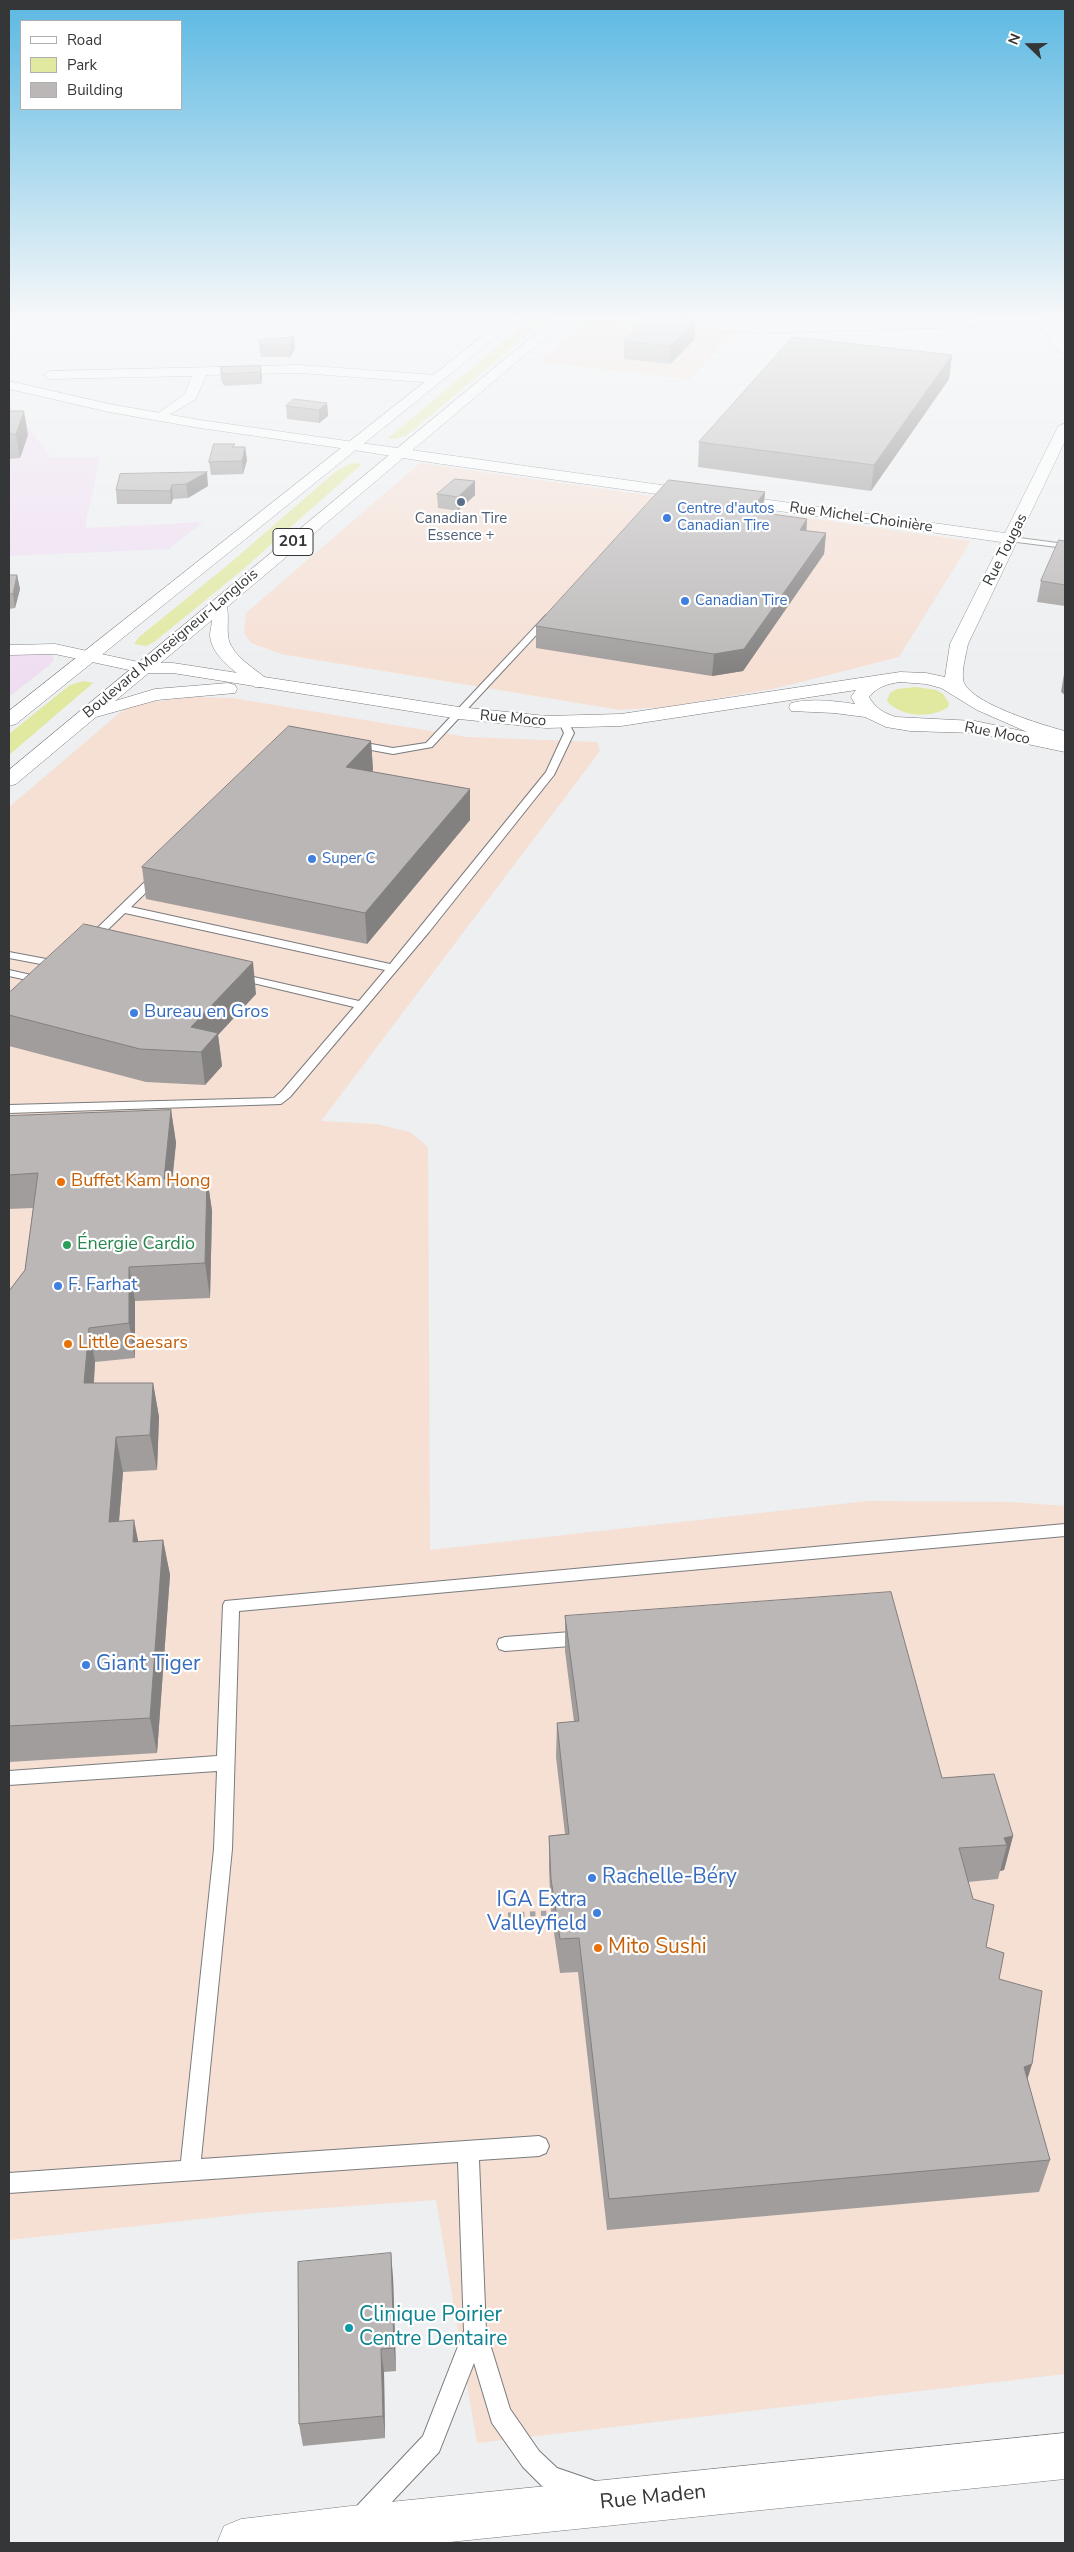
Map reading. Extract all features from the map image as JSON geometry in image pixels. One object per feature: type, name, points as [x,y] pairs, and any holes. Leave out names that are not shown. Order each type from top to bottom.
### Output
[{"type":"main road","name":"Rue Michel-Choinière","points":[[278,435],[660,495],[1012,539]]},
{"type":"main road","name":"201","points":[[9,720],[368,435]]},
{"type":"main road","name":"Boulevard Monseigneur-Langlois","points":[[9,780],[423,435]]},
{"type":"main road","name":"Rue Tougas","points":[[964,694],[954,680],[959,644],[1061,435]]},
{"type":"main road","points":[[218,605],[221,624],[219,635],[222,647],[230,657],[261,683]]},
{"type":"main road","name":"Rue Tougas","points":[[891,679],[918,672],[959,644]]},
{"type":"main road","name":"Rue Moco","points":[[9,650],[47,649],[143,668],[173,668],[452,720],[501,733],[621,720],[891,679],[932,680],[964,694],[1009,719],[1065,737]]},
{"type":"main road","name":"Rue Moco","points":[[143,668],[159,676],[228,689],[452,720]]},
{"type":"main road","points":[[869,712],[862,705],[860,697],[863,690],[891,679]]},
{"type":"main road","points":[[85,716],[145,697],[228,689]]},
{"type":"main road","name":"Rue Moco","points":[[929,726],[959,719],[967,712],[970,705],[964,694]]},
{"type":"main road","name":"Rue Moco","points":[[567,727],[652,727],[805,706],[869,712],[895,723],[976,727],[1065,746]]},
{"type":"main road","name":"Rue Maden","points":[[241,2543],[351,2529],[1065,2456]]},
{"type":"lane","points":[[1012,539],[1065,546]]},
{"type":"lane","points":[[348,743],[393,751],[406,751],[429,745],[554,611]]},
{"type":"lane","points":[[9,1109],[277,1100],[286,1094],[393,968],[551,773],[567,727]]},
{"type":"lane","points":[[91,945],[168,865]]},
{"type":"lane","points":[[124,909],[393,968]]},
{"type":"lane","points":[[9,955],[68,963],[45,985],[9,973]]},
{"type":"lane","points":[[226,974],[362,1005]]},
{"type":"lane","points":[[190,2170],[223,1850],[231,1606],[1065,1530]]},
{"type":"lane","points":[[505,1644],[602,1636]]},
{"type":"lane","points":[[9,1778],[226,1763]]},
{"type":"lane","points":[[9,2183],[539,2146]]},
{"type":"lane","points":[[468,2151],[475,2331],[500,2415],[531,2459],[550,2478],[625,2501]]},
{"type":"lane","points":[[351,2529],[431,2444],[475,2331]]},
{"type":"path","points":[[508,1915],[551,1913]]},
{"type":"shaded area","points":[[9,435],[34,435],[51,457],[100,457],[85,528],[203,522],[169,549],[9,556]]},
{"type":"shaded area","points":[[420,463],[971,541],[899,657],[777,688],[666,707],[620,710],[281,654],[251,643],[244,633],[246,613]]},
{"type":"shaded area","points":[[9,652],[50,654],[54,658],[52,663],[9,697]]},
{"type":"shaded area","points":[[192,697],[233,698],[467,737],[597,742],[600,751],[321,1121],[376,1124],[410,1132],[428,1147],[430,1550],[868,1501],[1011,1502],[1065,1506],[1065,2374],[477,2443],[436,2200],[254,2213],[9,2240],[9,807],[129,705]]},
{"type":"green space","points":[[391,435],[407,435],[395,439],[388,438]]},
{"type":"green space","points":[[349,464],[362,464],[240,572],[154,642],[146,646],[134,644],[139,637],[229,564],[335,472]]},
{"type":"green space","points":[[84,681],[93,683],[9,755],[9,734],[70,685]]},
{"type":"green space","points":[[916,687],[936,690],[943,694],[949,703],[948,707],[925,715],[908,713],[887,701],[890,693],[897,689]]},
{"type":"building","points":[[705,435],[895,435],[874,465],[699,442]]},
{"type":"building","points":[[214,444],[235,444],[232,447],[245,447],[242,461],[209,462]]},
{"type":"building","points":[[207,472],[186,484],[172,485],[170,491],[116,490],[120,474]]},
{"type":"building","points":[[455,479],[475,481],[458,497],[437,494]]},
{"type":"building","name":"Canadian Tire","points":[[669,480],[765,492],[750,511],[807,519],[800,530],[826,533],[744,649],[714,654],[536,626]]},
{"type":"building","points":[[1059,540],[1065,541],[1065,585],[1041,581]]},
{"type":"building","points":[[9,575],[17,575],[13,594],[9,594]]},
{"type":"building","name":"Super C","points":[[289,726],[371,741],[346,767],[470,789],[365,913],[142,867]]},
{"type":"building","name":"Bureau en Gros","points":[[84,924],[253,962],[191,1027],[218,1033],[201,1052],[140,1049],[9,1015],[9,993]]},
{"type":"building","points":[[171,1110],[164,1179],[207,1177],[205,1263],[129,1267],[129,1323],[89,1328],[84,1383],[153,1383],[150,1435],[116,1437],[109,1522],[134,1520],[133,1542],[163,1540],[150,1718],[9,1726],[9,1291],[25,1270],[38,1173],[9,1175],[9,1116]]},
{"type":"building","points":[[891,1592],[942,1778],[994,1774],[1013,1836],[1004,1838],[1007,1845],[959,1848],[973,1899],[994,1905],[986,1947],[1004,1953],[999,1979],[1042,1991],[1032,2064],[1024,2067],[1050,2160],[609,2199],[579,1938],[560,1939],[551,1879],[549,1836],[569,1834],[557,1723],[579,1721],[565,1616]]},
{"type":"building","name":"Clinique Poirier Centre Dentaire","points":[[391,2253],[394,2348],[381,2349],[383,2416],[299,2424],[298,2262]]},
{"type":"place","name":"Canadian Tire Essence +","points":[[461,502]]},
{"type":"place","name":"Centre d'autos Canadian Tire","points":[[667,518]]},
{"type":"place","name":"Canadian Tire","points":[[685,601]]},
{"type":"place","name":"Super C","points":[[312,859]]},
{"type":"place","name":"Bureau en Gros","points":[[134,1013]]},
{"type":"place","name":"Buffet Kam Hong","points":[[61,1182]]},
{"type":"place","name":"Énergie Cardio","points":[[67,1245]]},
{"type":"place","name":"F. Farhat","points":[[58,1286]]},
{"type":"place","name":"Little Caesars","points":[[68,1344]]},
{"type":"place","name":"Giant Tiger","points":[[86,1665]]},
{"type":"place","name":"Rachelle-Béry","points":[[592,1878]]},
{"type":"place","name":"IGA Extra Valleyfield","points":[[597,1913]]},
{"type":"place","name":"Mito Sushi","points":[[598,1948]]},
{"type":"place","name":"Clinique Poirier Centre Dentaire","points":[[349,2328]]}]
